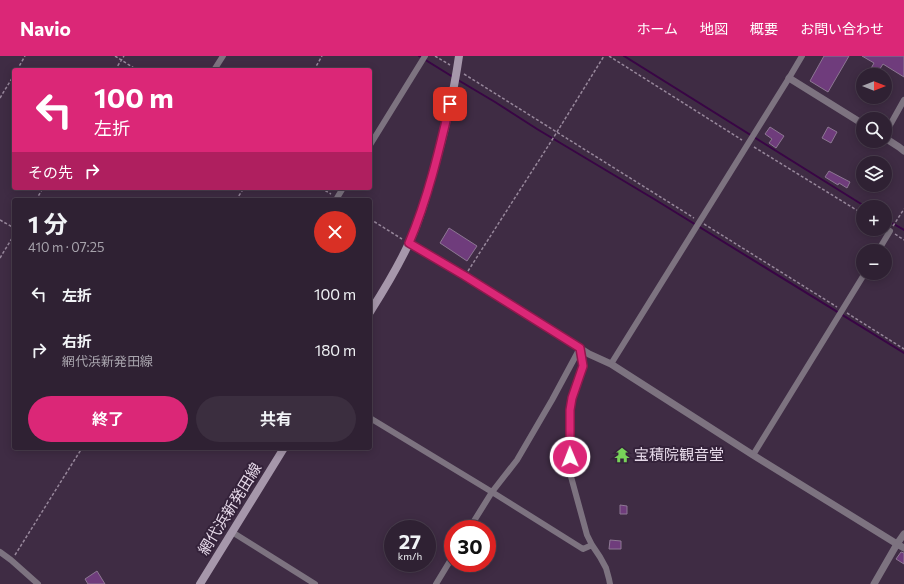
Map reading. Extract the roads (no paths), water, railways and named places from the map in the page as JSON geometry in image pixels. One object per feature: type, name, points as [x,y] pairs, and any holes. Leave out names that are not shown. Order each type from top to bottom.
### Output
[{"type":"main road","points":[[372,309],[388,284],[409,243],[424,204],[450,104],[459,56]]},
{"type":"main road","name":"網代浜新発田線","points":[[200,584],[283,450]]},
{"type":"street","points":[[215,68],[223,56]]},
{"type":"street","points":[[372,142],[425,56]]},
{"type":"street","points":[[611,364],[802,56]]},
{"type":"street","points":[[789,78],[856,120]]},
{"type":"street","points":[[892,121],[904,100]]},
{"type":"street","points":[[892,142],[904,151]]},
{"type":"street","points":[[337,198],[342,190]]},
{"type":"street","points":[[409,243],[590,354],[611,364],[753,455],[901,546]]},
{"type":"street","points":[[753,455],[860,280]]},
{"type":"street","points":[[475,520],[492,492],[517,460],[580,348]]},
{"type":"street","points":[[580,348],[583,366],[572,398],[570,410],[570,473],[587,535],[606,568],[610,584]]},
{"type":"street","points":[[372,419],[583,549],[592,545]]},
{"type":"street","points":[[232,532],[315,584]]},
{"type":"street","points":[[874,584],[901,546],[904,534]]},
{"type":"street","points":[[0,552],[38,584]]},
{"type":"street","points":[[436,584],[444,571]]},
{"type":"waterway","points":[[419,56],[453,77]]},
{"type":"waterway","points":[[624,56],[856,201]]},
{"type":"waterway","points":[[458,80],[904,353]]},
{"type":"waterway","points":[[892,223],[904,230]]},
{"type":"place","name":"宝積院観音堂","points":[[622,455]]}]
